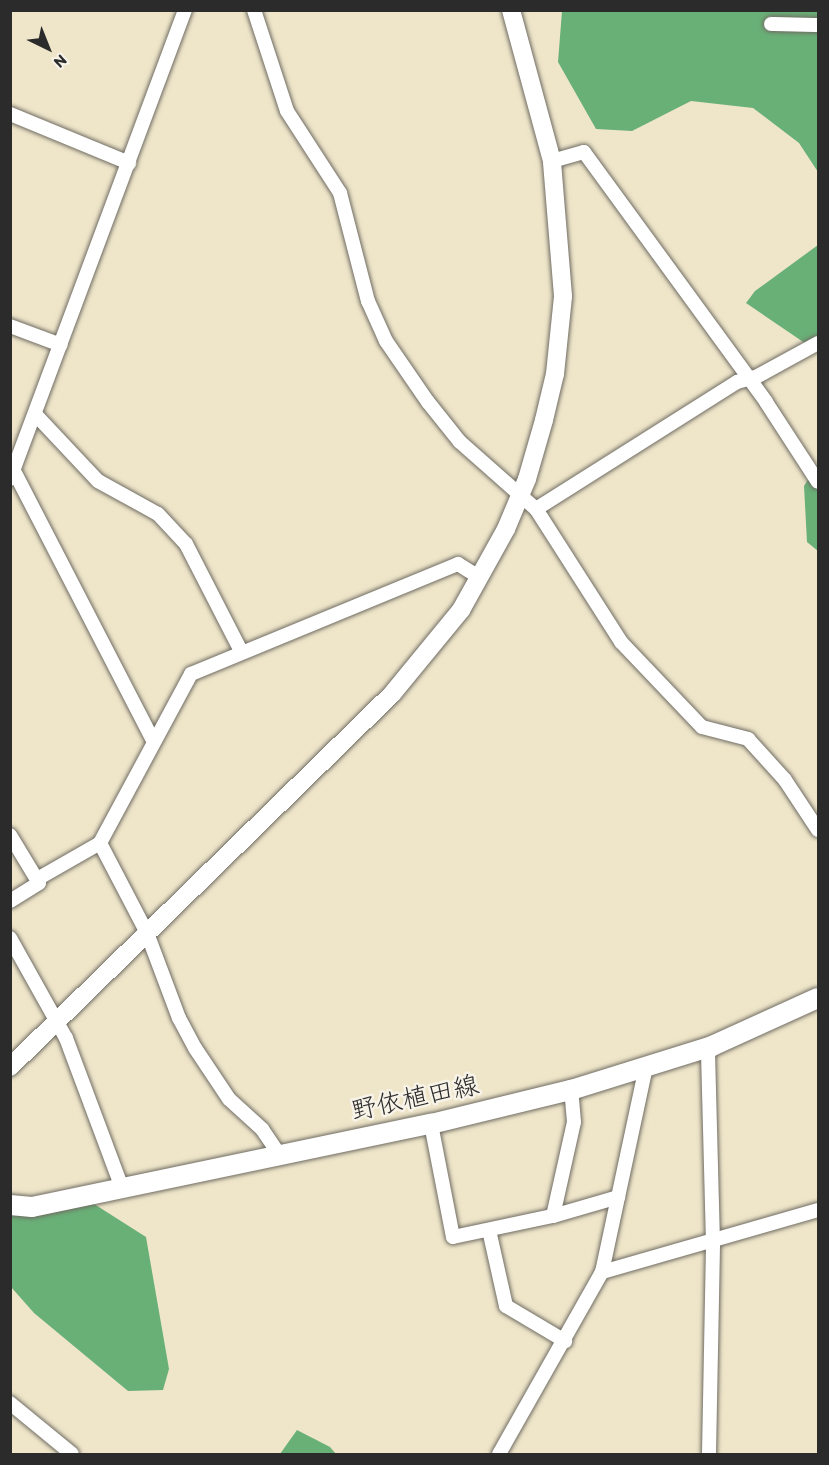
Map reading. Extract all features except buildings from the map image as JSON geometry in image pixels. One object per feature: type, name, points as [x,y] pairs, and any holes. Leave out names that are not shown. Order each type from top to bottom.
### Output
[{"type":"main road","name":"野依植田線","points":[[10,1205],[32,1207],[431,1124],[571,1090],[712,1046],[819,998]]},
{"type":"street","points":[[153,740],[12,475],[185,10]]},
{"type":"street","points":[[254,10],[287,111],[340,193],[357,270],[386,341],[460,442],[536,509],[621,642],[702,727],[748,739],[785,780],[819,830]]},
{"type":"street","points":[[10,1067],[392,694],[434,648],[480,578],[522,495],[544,420],[560,333],[562,268],[552,161],[511,10]]},
{"type":"street","points":[[771,24],[819,26]]},
{"type":"street","points":[[10,114],[129,163]]},
{"type":"street","points":[[552,161],[584,152],[749,380],[819,482]]},
{"type":"street","points":[[10,326],[61,345]]},
{"type":"street","points":[[536,509],[737,382],[749,380],[819,343]]},
{"type":"street","points":[[35,414],[98,481],[158,514],[186,544],[241,651]]},
{"type":"street","points":[[39,878],[100,843],[190,674],[241,651],[458,564],[480,578]]},
{"type":"street","points":[[10,834],[39,878],[38,886],[10,901]]},
{"type":"street","points":[[100,843],[147,933],[179,1018],[195,1048],[229,1099],[262,1129],[279,1154]]},
{"type":"street","points":[[10,938],[58,1021],[122,1188]]},
{"type":"street","points":[[709,1455],[712,1243],[708,1055],[712,1046]]},
{"type":"street","points":[[499,1455],[602,1272],[646,1067]]},
{"type":"street","points":[[553,1216],[574,1122],[571,1090]]},
{"type":"street","points":[[431,1124],[453,1237],[553,1216],[618,1197]]},
{"type":"street","points":[[602,1272],[712,1243],[819,1210]]},
{"type":"street","points":[[489,1230],[506,1306],[565,1341]]},
{"type":"street","points":[[10,1403],[72,1455]]},
{"type":"green space","points":[[562,11],[818,11],[818,172],[799,143],[753,108],[691,101],[632,131],[596,129],[558,62]]},
{"type":"green space","points":[[818,245],[818,352],[746,303],[755,291]]},
{"type":"green space","points":[[818,464],[818,551],[807,542],[804,486]]},
{"type":"green space","points":[[91,1202],[146,1237],[169,1369],[163,1390],[128,1391],[34,1313],[11,1287],[11,1211]]},
{"type":"green space","points":[[297,1430],[330,1447],[336,1454],[280,1454]]}]
